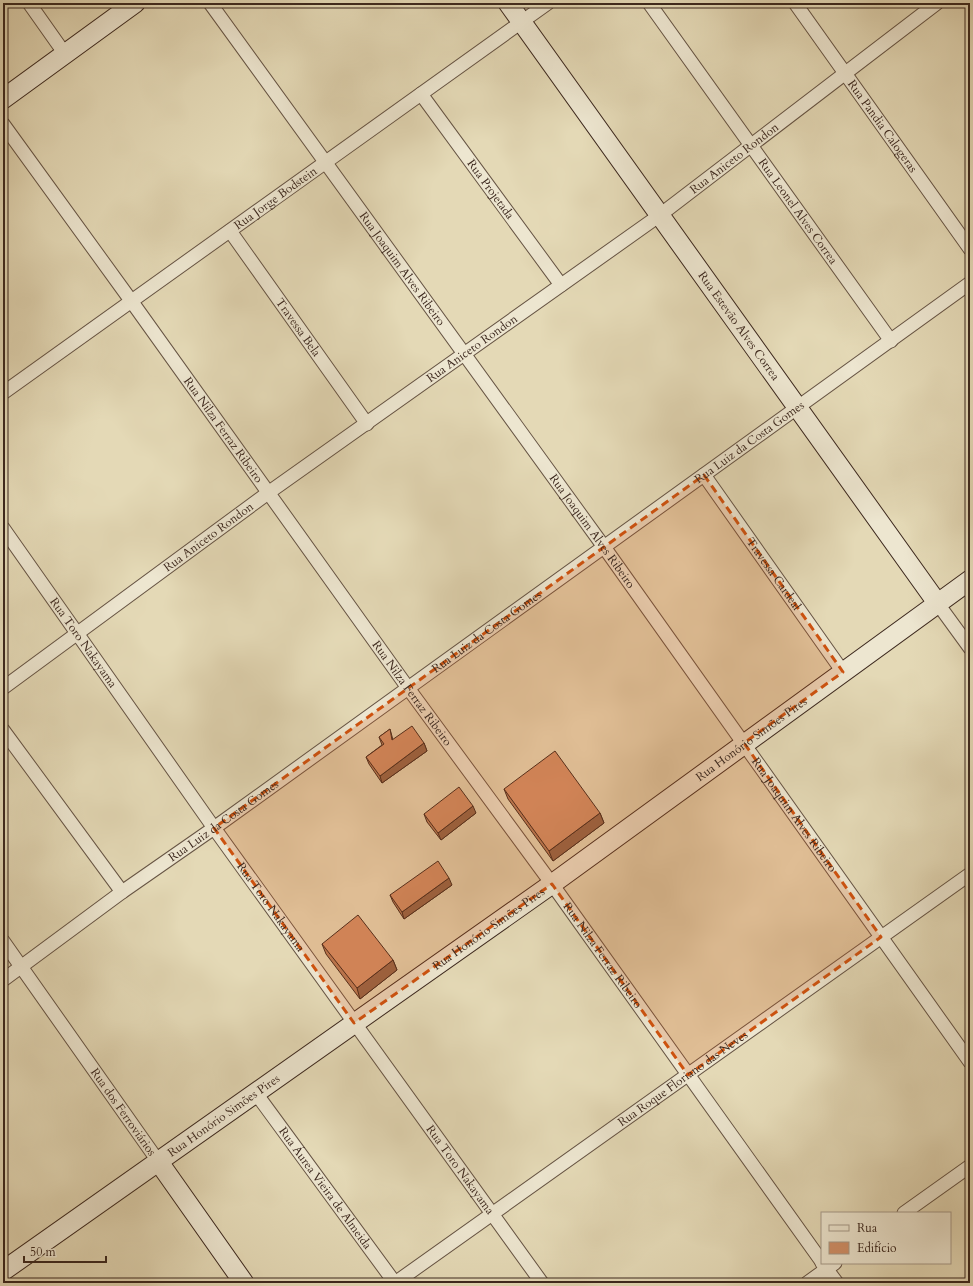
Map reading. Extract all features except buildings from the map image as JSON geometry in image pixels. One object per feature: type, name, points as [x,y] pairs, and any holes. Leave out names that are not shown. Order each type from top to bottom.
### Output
[{"type":"main road","points":[[3,99],[135,3]]},
{"type":"main road","name":"Rua Estevão Alves Correa","points":[[508,3],[938,604]]},
{"type":"main road","name":"Rua Honório Simões Pires","points":[[3,1271],[552,884],[970,580]]},
{"type":"main road","name":"Rua dos Ferroviários","points":[[158,1161],[244,1283]]},
{"type":"street","points":[[29,3],[65,54]]},
{"type":"street","name":"Rua Joaquim Alves Ribeiro","points":[[210,3],[604,547],[970,1062]]},
{"type":"street","name":"Rua Jorge Bodstein","points":[[3,393],[548,3]]},
{"type":"street","name":"Rua Leonel Alves Correa","points":[[649,3],[891,341]]},
{"type":"street","name":"Rua Pandia Calogeras","points":[[795,3],[970,249]]},
{"type":"street","name":"Rua Aniceto Rondon","points":[[3,688],[268,493],[660,215],[937,3]]},
{"type":"street","name":"Rua Projetada","points":[[421,94],[561,285]]},
{"type":"street","name":"Rua Nilza Ferraz Ribeiro","points":[[3,124],[408,688],[552,884],[688,1075],[821,1257]]},
{"type":"street","name":"Travessa Bela","points":[[230,231],[367,424]]},
{"type":"street","name":"Rua Luiz da Costa Gomes","points":[[3,980],[122,892],[214,828],[970,284]]},
{"type":"street","name":"Travessa Cardeal","points":[[704,475],[843,672]]},
{"type":"street","name":"Rua Toro Nakayama","points":[[3,528],[214,828],[542,1283]]},
{"type":"street","name":"Rua Estevão Alves Correa","points":[[938,604],[970,648]]},
{"type":"street","points":[[3,730],[122,892]]},
{"type":"street","name":"Rua Roque Floriano das Neves","points":[[395,1283],[970,874]]},
{"type":"street","name":"Rua dos Ferroviários","points":[[3,940],[158,1161]]},
{"type":"street","name":"Rua Áurea Vieira de Almeida","points":[[255,1092],[395,1283]]},
{"type":"street","points":[[905,1212],[970,1166]]},
{"type":"street","points":[[807,1283],[826,1264]]},
{"type":"street","name":"Rua Nilza Ferraz Ribeiro","points":[[826,1264],[837,1283]]},
{"type":"highlighted area","points":[[704,475],[843,672],[744,743],[881,937],[688,1075],[552,884],[354,1023],[214,828]]}]
